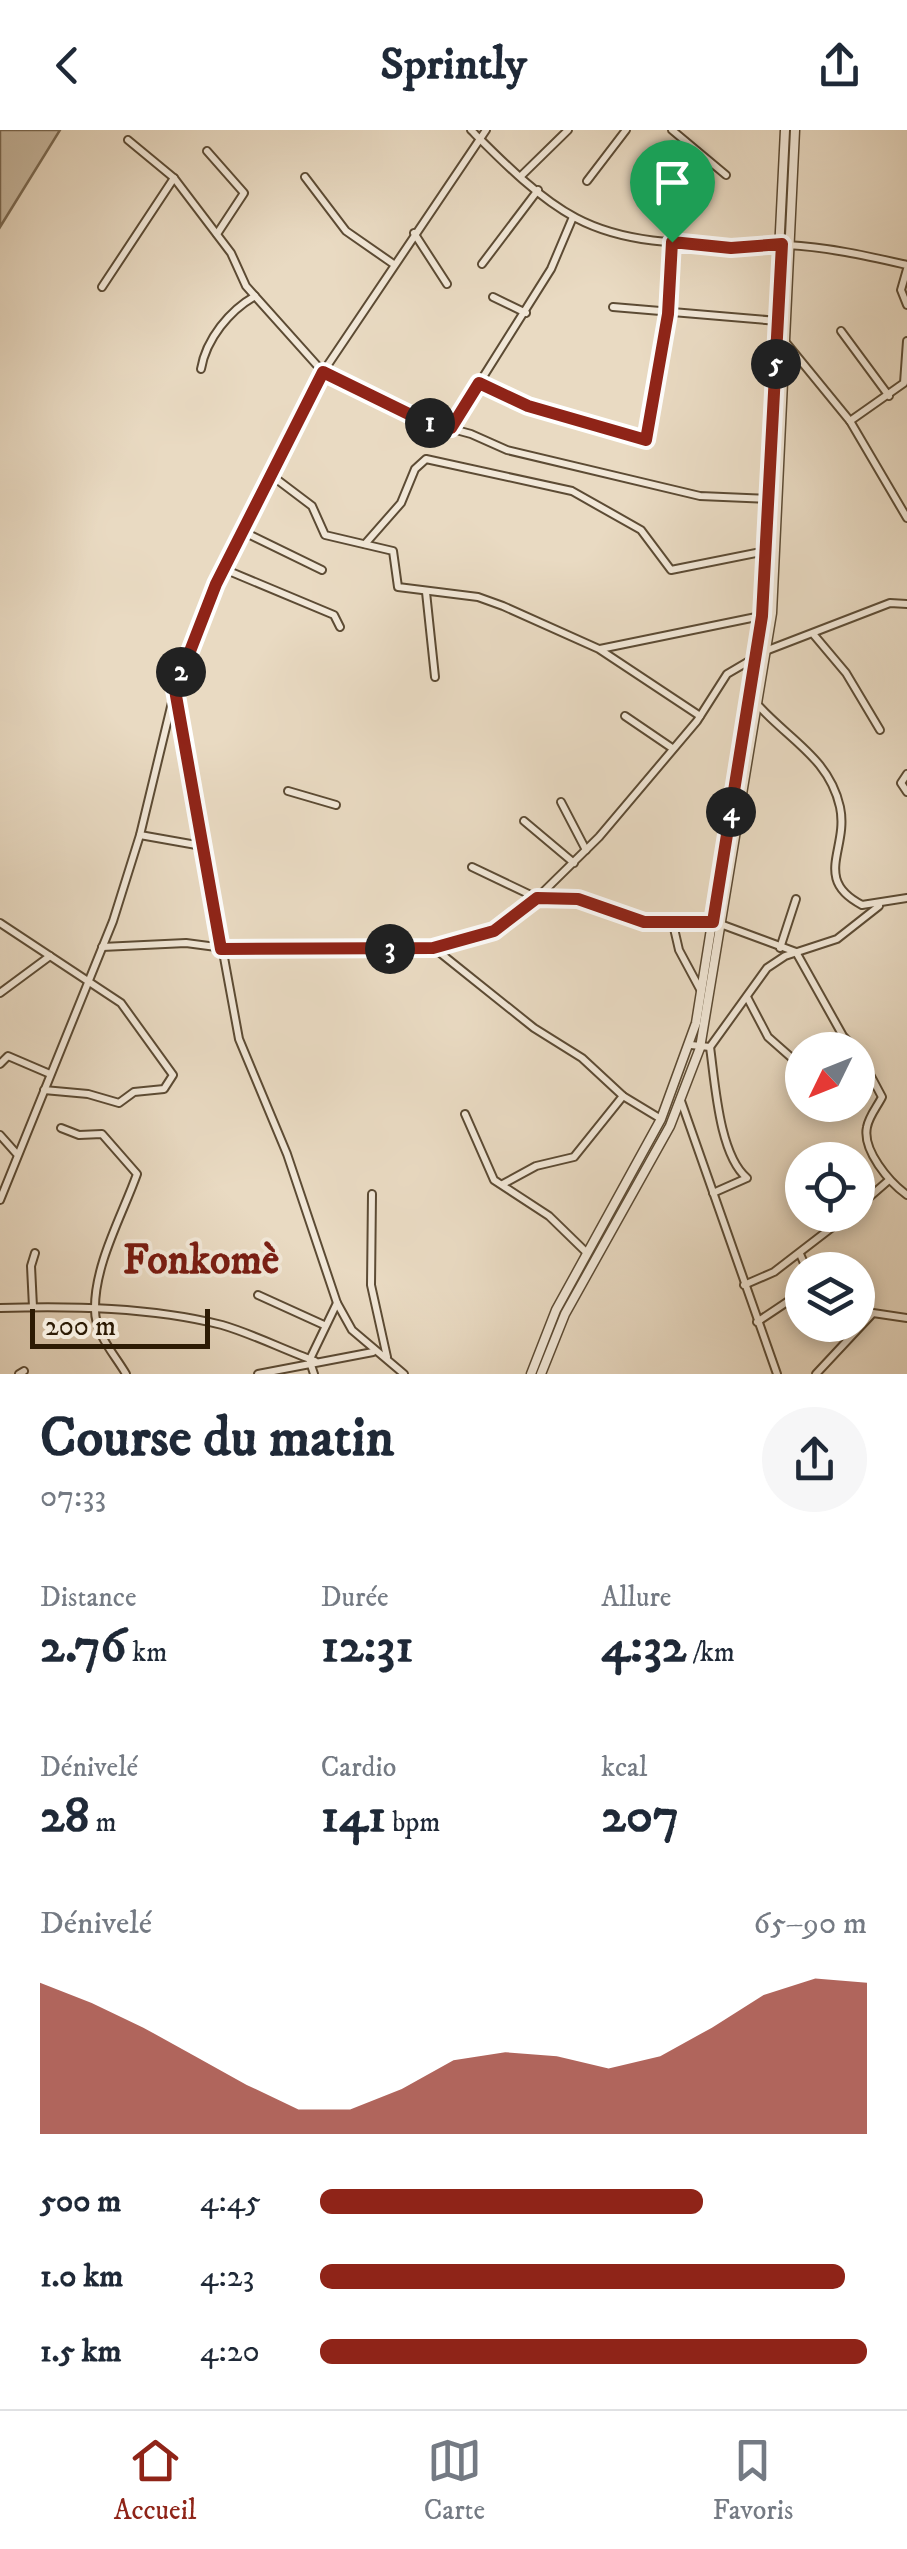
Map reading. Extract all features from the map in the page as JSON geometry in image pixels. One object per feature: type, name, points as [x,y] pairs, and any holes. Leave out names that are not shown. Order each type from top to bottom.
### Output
[{"type":"street","points":[[471,130],[573,217],[672,242],[731,248],[787,245],[907,267],[901,290],[907,305]]},
{"type":"street","points":[[0,1200],[16,1153],[91,979],[140,835],[175,690],[224,569],[323,372],[392,263],[486,130]]},
{"type":"street","points":[[522,175],[568,130]]},
{"type":"street","points":[[587,182],[626,130]]},
{"type":"street","points":[[672,130],[726,175]]},
{"type":"street","points":[[713,1193],[747,1178],[738,1171],[700,1047],[701,992],[718,923],[768,650],[787,344],[785,130]]},
{"type":"street","points":[[541,1374],[565,1314],[681,1101],[700,1047],[762,616],[779,321],[795,130]]},
{"type":"street","points":[[128,140],[174,178],[217,234],[256,296],[323,372],[423,421],[506,450],[700,496],[769,500]]},
{"type":"street","points":[[207,151],[244,192],[217,234]]},
{"type":"street","points":[[102,287],[128,242],[174,178]]},
{"type":"street","points":[[305,178],[346,231],[392,263]]},
{"type":"street","points":[[482,264],[538,190]]},
{"type":"street","points":[[451,428],[526,312],[573,217]]},
{"type":"street","points":[[414,233],[447,284]]},
{"type":"street","points":[[479,383],[528,406],[646,440],[668,314],[672,242]]},
{"type":"street","points":[[201,369],[203,355],[232,311],[256,296]]},
{"type":"street","points":[[493,297],[526,312]]},
{"type":"street","points":[[613,307],[779,321]]},
{"type":"street","points":[[841,330],[889,396]]},
{"type":"street","points":[[850,420],[904,384],[907,341]]},
{"type":"street","points":[[787,344],[850,420],[907,518]]},
{"type":"street","points":[[365,544],[401,503],[415,469],[426,459],[572,491],[641,530],[672,570],[767,550]]},
{"type":"street","points":[[270,475],[312,506],[325,535],[396,554],[398,587],[493,602],[599,649],[700,716]]},
{"type":"street","points":[[242,531],[322,570]]},
{"type":"street","points":[[224,569],[334,616],[340,627]]},
{"type":"street","points":[[426,592],[434,677]]},
{"type":"street","points":[[102,947],[186,943],[221,949],[433,948],[494,931],[537,898],[586,850],[700,716],[722,678],[768,650],[814,636],[890,603],[907,604]]},
{"type":"street","points":[[599,649],[762,616]]},
{"type":"street","points":[[814,636],[846,674],[880,730]]},
{"type":"street","points":[[175,690],[239,1040],[287,1154],[338,1303],[352,1330],[404,1374]]},
{"type":"street","points":[[758,704],[811,752],[831,780],[842,820],[836,882],[854,901],[880,905],[907,898]]},
{"type":"street","points":[[625,716],[672,748]]},
{"type":"street","points":[[907,774],[901,784],[907,792]]},
{"type":"street","points":[[288,791],[336,805]]},
{"type":"street","points":[[562,802],[586,850]]},
{"type":"street","points":[[524,821],[574,862]]},
{"type":"street","points":[[140,835],[202,846]]},
{"type":"street","points":[[472,867],[537,898],[578,899],[644,922],[718,923],[796,952],[841,1032]]},
{"type":"street","points":[[780,948],[796,898]]},
{"type":"street","points":[[531,1374],[556,1310],[700,1047],[747,997],[767,968],[796,952],[837,939],[880,905]]},
{"type":"street","points":[[0,923],[91,979],[140,1024],[174,1075],[171,1084],[134,1092],[119,1103],[88,1094],[44,1090]]},
{"type":"street","points":[[674,924],[679,950],[701,992]]},
{"type":"street","points":[[433,948],[534,1028],[582,1058],[623,1096],[662,1120]]},
{"type":"street","points":[[0,993],[50,956]]},
{"type":"street","points":[[747,997],[768,1037],[785,1052]]},
{"type":"street","points":[[0,1064],[8,1056],[50,1074]]},
{"type":"street","points":[[875,1085],[882,1098],[875,1109]]},
{"type":"street","points":[[503,1184],[536,1166],[574,1157],[623,1096]]},
{"type":"street","points":[[681,1101],[776,1374]]},
{"type":"street","points":[[465,1114],[488,1172],[549,1216],[587,1252]]},
{"type":"street","points":[[868,1122],[866,1136],[889,1180],[907,1195]]},
{"type":"street","points":[[60,1128],[80,1134],[102,1134],[136,1174],[109,1250],[95,1311],[100,1332],[126,1374]]},
{"type":"street","points":[[0,1135],[16,1153]]},
{"type":"street","points":[[875,1192],[889,1180]]},
{"type":"street","points":[[372,1194],[371,1284],[388,1358]]},
{"type":"street","points":[[802,1252],[827,1232]]},
{"type":"street","points":[[33,1307],[30,1266],[34,1253]]},
{"type":"street","points":[[744,1286],[785,1264]]},
{"type":"street","points":[[258,1296],[324,1325]]},
{"type":"street","points":[[314,1374],[312,1360],[324,1325],[338,1303]]},
{"type":"street","points":[[757,1322],[785,1303]]},
{"type":"street","points":[[0,1308],[140,1312],[224,1326],[312,1360]]},
{"type":"street","points":[[816,1374],[873,1312],[907,1318]]},
{"type":"street","points":[[258,1374],[312,1360],[374,1351]]},
{"type":"shaded area","points":[[0,130],[60,130],[0,227]]},
{"type":"district","name":"Fonkomè","points":[[201,1261]]},
{"type":"route","points":[[672,242],[731,248],[782,244],[762,616],[713,922],[644,922],[578,899],[537,898],[494,931],[433,948],[314,946],[254,952],[221,949],[175,690],[216,584],[323,372],[423,421],[451,428],[479,383],[516,402],[646,440],[668,314],[672,242]]}]
